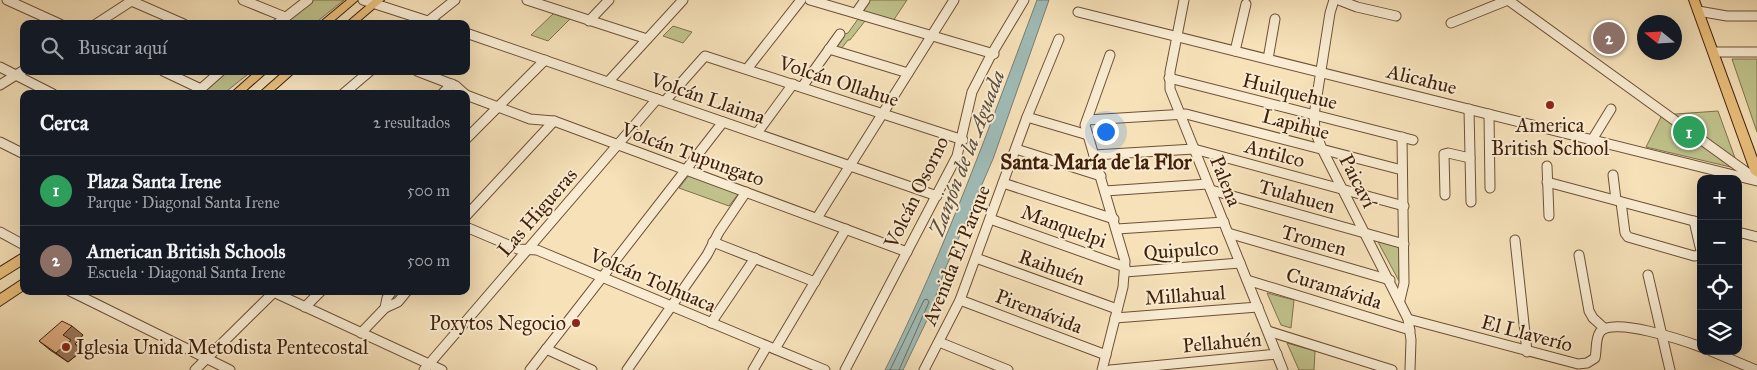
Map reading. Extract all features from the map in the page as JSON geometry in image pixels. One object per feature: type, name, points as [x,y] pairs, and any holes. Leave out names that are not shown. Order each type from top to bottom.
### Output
[{"type":"main road","points":[[328,20],[354,0]]},
{"type":"main road","points":[[1694,0],[1757,173]]},
{"type":"main road","points":[[355,20],[378,1]]},
{"type":"main road","points":[[239,90],[258,75]]},
{"type":"main road","points":[[268,90],[286,75]]},
{"type":"main road","points":[[0,274],[20,260]]},
{"type":"main road","points":[[0,301],[20,286]]},
{"type":"street","points":[[7,0],[51,20]]},
{"type":"street","points":[[102,20],[131,0],[175,20]]},
{"type":"street","points":[[244,0],[286,17]]},
{"type":"street","points":[[282,20],[308,0]]},
{"type":"street","points":[[363,0],[378,1],[424,20]]},
{"type":"street","points":[[434,20],[455,0]]},
{"type":"street","points":[[526,0],[543,2],[647,40]]},
{"type":"street","points":[[589,20],[610,0]]},
{"type":"street","points":[[608,82],[683,0]]},
{"type":"street","points":[[747,69],[801,0]]},
{"type":"street","points":[[810,0],[994,54]]},
{"type":"street","points":[[856,13],[865,0]]},
{"type":"street","points":[[817,218],[932,36],[952,0]]},
{"type":"street","name":"Volcán Osorno","points":[[844,370],[957,156],[963,140],[966,112],[972,92],[1024,0]]},
{"type":"street","name":"Palena","points":[[1184,0],[1169,78],[1170,89],[1283,370]]},
{"type":"street","name":"Paicaví","points":[[1334,0],[1330,13],[1314,115],[1315,131],[1342,190],[1390,280],[1408,319],[1410,330],[1410,370]]},
{"type":"street","points":[[1339,0],[1357,7],[1396,16]]},
{"type":"street","points":[[1450,23],[1508,0],[1757,180]]},
{"type":"street","points":[[1235,51],[1246,4]]},
{"type":"street","name":"Alicahue","points":[[1078,12],[1757,180]]},
{"type":"street","points":[[1698,12],[1727,16],[1757,16]]},
{"type":"street","points":[[1268,59],[1275,20]]},
{"type":"street","name":"Volcán Llaima","points":[[470,34],[937,196]]},
{"type":"street","points":[[802,87],[840,34]]},
{"type":"street","name":"Avenida El Parque","points":[[924,370],[960,300],[1027,117],[1059,39]]},
{"type":"street","points":[[829,49],[908,73]]},
{"type":"street","points":[[1713,52],[1757,52]]},
{"type":"street","points":[[1102,370],[1125,270],[1123,249],[1085,125],[1110,55]]},
{"type":"street","name":"Volcán Ollahue","points":[[704,56],[963,140]]},
{"type":"street","name":"Las Higueras","points":[[427,367],[617,144],[704,56]]},
{"type":"street","points":[[470,135],[545,60]]},
{"type":"street","points":[[0,67],[45,90]]},
{"type":"street","points":[[0,85],[20,72]]},
{"type":"street","points":[[170,75],[196,90]]},
{"type":"street","points":[[199,90],[216,75]]},
{"type":"street","points":[[348,90],[365,75]]},
{"type":"street","name":"Volcán Tupungato","points":[[428,75],[452,84],[460,90]]},
{"type":"street","name":"Huilquehue","points":[[1169,78],[1413,140]]},
{"type":"street","points":[[446,90],[452,84]]},
{"type":"street","points":[[757,133],[793,84]]},
{"type":"street","name":"Volcán Tupungato","points":[[470,96],[497,108],[530,119],[554,121],[907,252]]},
{"type":"street","points":[[1469,109],[1471,202]]},
{"type":"street","points":[[1592,140],[1612,109]]},
{"type":"street","points":[[1087,120],[1180,113]]},
{"type":"street","name":"Lapihue","points":[[1180,113],[1402,170]]},
{"type":"street","points":[[1490,114],[1490,188]]},
{"type":"street","points":[[1027,117],[1088,135]]},
{"type":"street","points":[[470,212],[554,121]]},
{"type":"street","points":[[530,370],[723,122]]},
{"type":"street","points":[[1400,300],[1404,283],[1402,137]]},
{"type":"street","points":[[0,142],[20,152]]},
{"type":"street","points":[[1016,149],[1101,176]]},
{"type":"street","points":[[1094,155],[1194,149]]},
{"type":"street","name":"Antilco","points":[[1194,149],[1404,206]]},
{"type":"street","points":[[1445,195],[1444,154],[1448,153],[1470,158]]},
{"type":"street","points":[[1546,166],[1549,216]]},
{"type":"street","points":[[1613,175],[1624,233],[1628,238],[1694,256],[1697,255]]},
{"type":"street","points":[[1547,182],[1697,222]]},
{"type":"street","points":[[1003,183],[1115,224],[1224,222]]},
{"type":"street","name":"Tulahuen","points":[[1105,191],[1209,187],[1404,244]]},
{"type":"street","points":[[627,370],[707,254],[746,192]]},
{"type":"street","name":"Manquelpi","points":[[990,218],[1125,270]]},
{"type":"street","name":"Volcán Tolhuaca","points":[[470,229],[518,249],[537,250],[825,370]]},
{"type":"street","points":[[753,370],[771,348],[815,282],[846,229]]},
{"type":"street","points":[[0,232],[20,242]]},
{"type":"street","name":"Tromen","points":[[1228,233],[1390,280]]},
{"type":"street","points":[[1742,233],[1757,237]]},
{"type":"street","points":[[1515,240],[1527,352]]},
{"type":"street","points":[[713,242],[815,282]]},
{"type":"street","points":[[1579,255],[1589,311],[1593,318],[1604,328]]},
{"type":"street","points":[[711,323],[755,258]]},
{"type":"street","name":"Raihuén","points":[[976,258],[1116,314]]},
{"type":"street","name":"Quipulco","points":[[1125,270],[1240,263]]},
{"type":"street","points":[[1648,275],[1670,370]]},
{"type":"street","name":"Curamávida","points":[[1247,280],[1410,330]]},
{"type":"street","points":[[78,295],[230,370]]},
{"type":"street","points":[[195,370],[269,295]]},
{"type":"street","points":[[279,295],[361,333],[427,367],[442,370]]},
{"type":"street","points":[[305,307],[317,295]]},
{"type":"street","points":[[385,308],[386,298],[389,295]]},
{"type":"street","points":[[361,333],[385,308],[398,302],[404,295]]},
{"type":"street","name":"Piremávida","points":[[960,300],[1106,355]]},
{"type":"street","name":"Millahual","points":[[1116,314],[1258,307]]},
{"type":"street","name":"El Llaverío","points":[[1408,319],[1573,364],[1587,363],[1596,354],[1598,336],[1604,328],[1622,326],[1697,346]]},
{"type":"street","points":[[1268,331],[1392,370]]},
{"type":"street","points":[[939,342],[1008,370]]},
{"type":"street","points":[[546,349],[592,370]]},
{"type":"street","name":"Pellahuén","points":[[1110,370],[1277,354]]},
{"type":"street","points":[[1718,355],[1739,367],[1755,368]]},
{"type":"street","points":[[1735,355],[1739,367]]},
{"type":"green space","points":[[311,0],[344,0],[319,20],[285,20]]},
{"type":"green space","points":[[866,0],[907,0],[893,21],[862,11]]},
{"type":"green space","points":[[554,13],[571,18],[548,41],[531,35]]},
{"type":"green space","points":[[858,19],[865,21],[850,40],[841,49],[833,47],[841,35],[848,33]]},
{"type":"green space","points":[[673,26],[692,32],[683,43],[663,36]]},
{"type":"green space","points":[[1732,59],[1757,59],[1757,132]]},
{"type":"green space","points":[[219,75],[247,75],[228,90],[202,90]]},
{"type":"green space","points":[[1718,111],[1739,169],[1646,147],[1662,115]]},
{"type":"green space","points":[[689,175],[739,193],[729,206],[679,188]]},
{"type":"green space","points":[[1377,240],[1400,246],[1399,281]]},
{"type":"green space","points":[[1267,293],[1294,300],[1291,328],[1281,325]]},
{"type":"green space","points":[[1287,343],[1315,351],[1314,370],[1299,370]]},
{"type":"water","points":[[1037,0],[1049,0],[993,159],[946,267],[928,318],[903,370],[885,370],[947,234]]},
{"type":"building","points":[[62,321],[72,326],[63,335],[71,340],[56,353],[39,341]]},
{"type":"place","name":"American British Schools","points":[[1609,38]]},
{"type":"place","name":"America British School","points":[[1550,105]]},
{"type":"place","name":"Plaza Santa Irene","points":[[1689,132]]},
{"type":"place","name":"Poxytos Negocio","points":[[576,323]]},
{"type":"place","name":"Iglesia Unida Metodista Pentecostal","points":[[66,347]]},
{"type":"district","name":"Santa María de la Flor","points":[[1096,162]]},
{"type":"water label","name":"Zanjón de la Aguada","points":[[967,153]]}]
